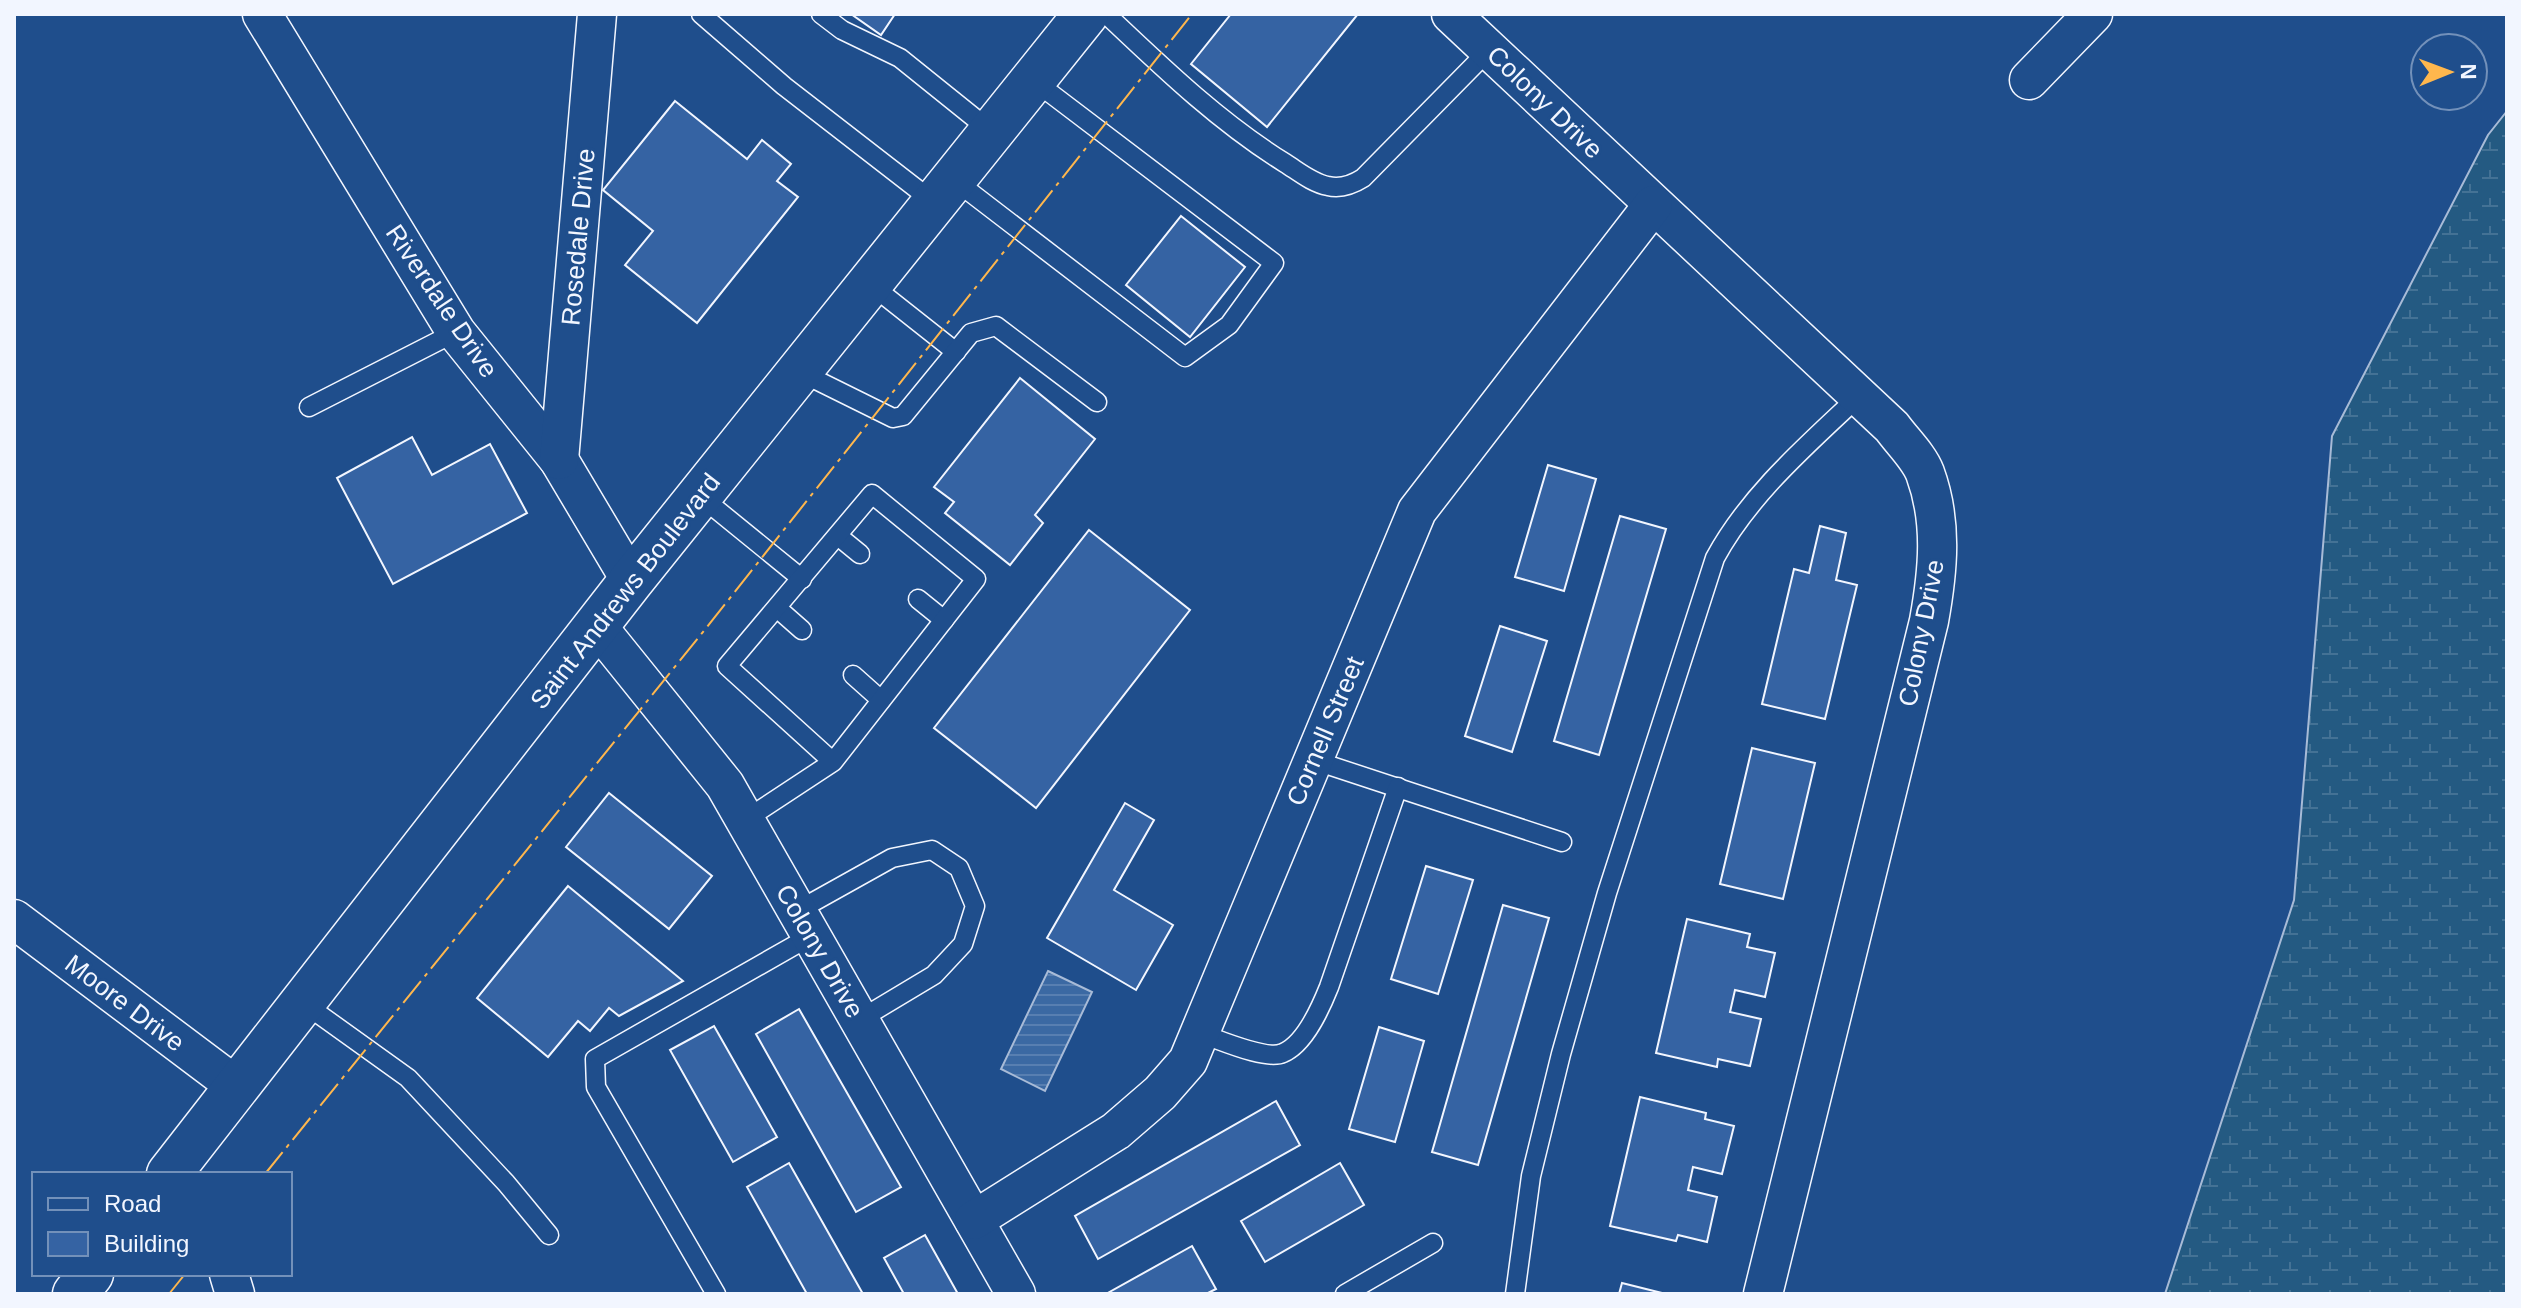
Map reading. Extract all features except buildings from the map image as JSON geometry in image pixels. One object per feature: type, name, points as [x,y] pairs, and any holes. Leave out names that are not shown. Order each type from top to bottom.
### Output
[{"type":"main road","name":"Saint Andrews Boulevard","points":[[185,1166],[236,1086],[631,581],[1086,14]]},
{"type":"main road","points":[[75,1294],[89,1276]]},
{"type":"street","name":"Riverdale Drive","points":[[262,14],[456,332],[559,460],[631,581]]},
{"type":"street","name":"Rosedale Drive","points":[[559,460],[597,14]]},
{"type":"street","name":"Colony Drive","points":[[1451,14],[1892,427],[1924,470],[1936,521],[1939,567],[1929,621],[1763,1294]]},
{"type":"street","points":[[2029,80],[2093,14]]},
{"type":"street","name":"Cornell Street","points":[[974,1220],[1116,1131],[1160,1093],[1188,1061],[1417,511],[1653,205]]},
{"type":"street","name":"Colony Drive","points":[[597,626],[725,785],[1016,1294]]},
{"type":"street","name":"Moore Drive","points":[[14,919],[236,1086]]},
{"type":"lane","points":[[701,14],[784,86],[944,191],[1185,357],[1229,325],[1274,263],[1033,80]]},
{"type":"lane","points":[[821,14],[842,30],[900,58],[992,132]]},
{"type":"lane","points":[[1106,14],[1180,84],[1259,147],[1313,181],[1329,186],[1350,186],[1363,178],[1490,49]]},
{"type":"lane","points":[[870,284],[956,352]]},
{"type":"lane","points":[[800,372],[893,418],[903,416],[971,333],[996,326],[1097,402]]},
{"type":"lane","points":[[309,407],[456,332]]},
{"type":"lane","points":[[1515,1294],[1531,1176],[1561,1054],[1607,893],[1715,558],[1727,536],[1753,502],[1859,396]]},
{"type":"lane","points":[[745,820],[833,762],[976,579],[872,494],[727,666],[833,762]]},
{"type":"lane","points":[[700,496],[802,579]]},
{"type":"lane","points":[[838,536],[860,554]]},
{"type":"lane","points":[[918,599],[944,620]]},
{"type":"lane","points":[[777,608],[802,630]]},
{"type":"lane","points":[[853,675],[881,700]]},
{"type":"lane","points":[[1313,760],[1562,842]]},
{"type":"lane","points":[[1199,1033],[1264,1054],[1282,1054],[1297,1042],[1319,1013],[1398,787]]},
{"type":"lane","points":[[716,1294],[596,1087],[595,1059],[804,923],[892,858],[932,850],[959,868],[975,906],[963,944],[934,975],[859,1020]]},
{"type":"lane","points":[[302,1002],[408,1078],[506,1183],[549,1235]]},
{"type":"lane","points":[[1345,1294],[1433,1243]]},
{"type":"green space","points":[[2507,111],[2507,1294],[2165,1294],[2294,900],[2332,436],[2488,135]]},
{"type":"shaded area","points":[[1048,971],[1092,992],[1045,1091],[1001,1069]]},
{"type":"power","points":[[267,1172],[707,627],[1192,14]]},
{"type":"power","points":[[169,1294],[183,1276]]}]
